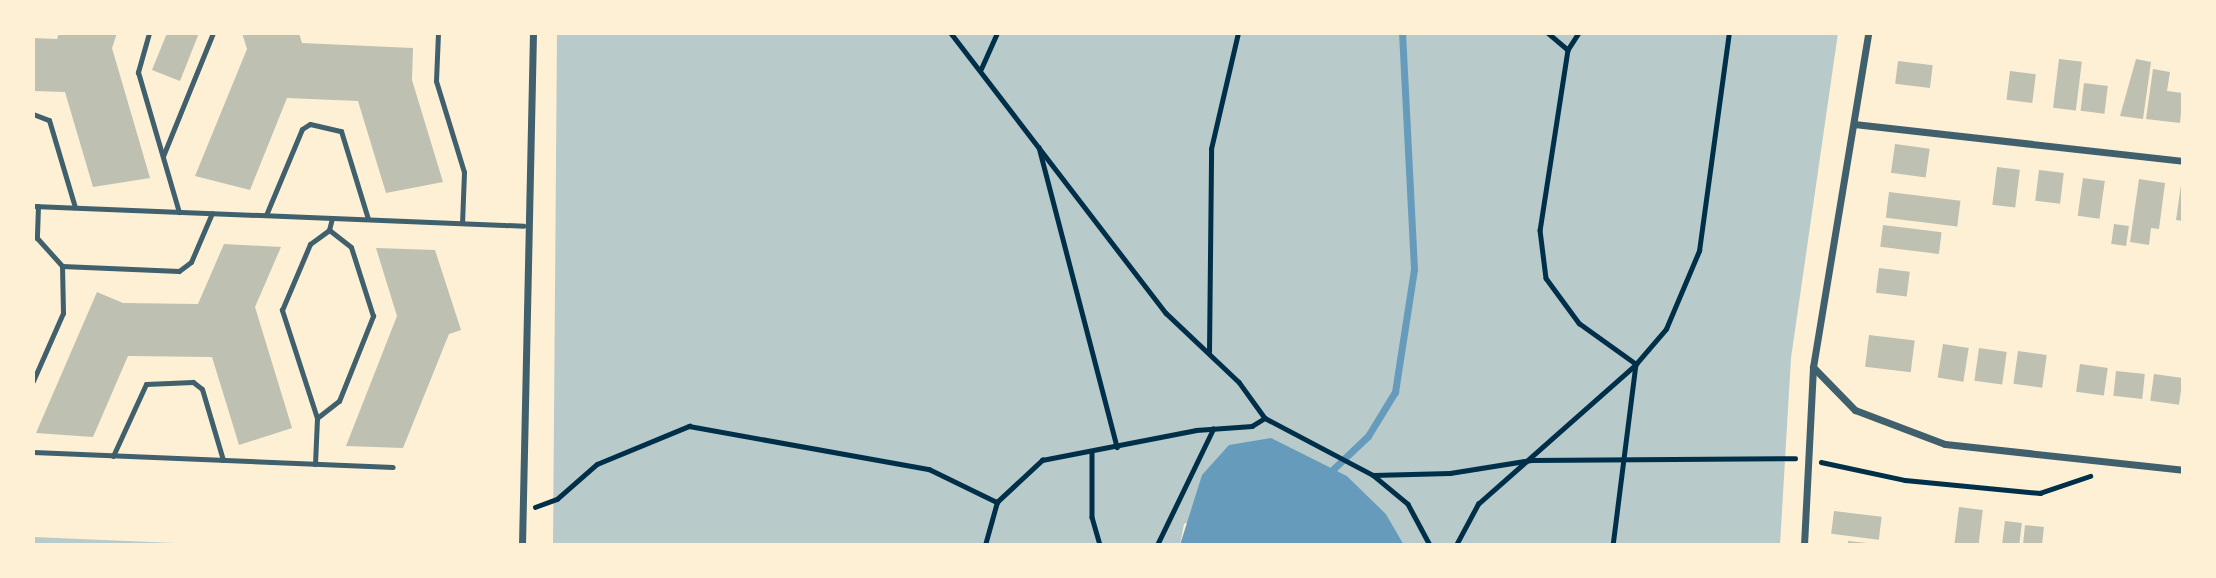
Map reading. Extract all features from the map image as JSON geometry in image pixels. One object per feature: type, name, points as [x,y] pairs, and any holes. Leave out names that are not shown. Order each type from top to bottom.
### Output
[{"type":"street","points":[[522,545],[524,226],[533,33]]},
{"type":"street","points":[[1804,545],[1806,458],[1813,367],[1868,33]]},
{"type":"street","points":[[1854,124],[2183,161]]},
{"type":"street","points":[[1813,367],[1855,410],[1876,422],[1945,444],[2118,467],[2183,470]]},
{"type":"lane","points":[[149,33],[137,65],[179,212]]},
{"type":"lane","points":[[163,156],[213,33]]},
{"type":"lane","points":[[438,33],[436,81],[464,172],[462,223]]},
{"type":"lane","points":[[33,114],[49,121],[75,207]]},
{"type":"lane","points":[[266,215],[302,129],[321,125],[341,131],[368,219]]},
{"type":"lane","points":[[212,213],[186,269],[62,266],[35,240],[36,206],[368,219],[524,226]]},
{"type":"lane","points":[[315,464],[317,418],[282,310],[310,244],[329,230],[332,218]]},
{"type":"lane","points":[[317,418],[339,401],[373,316],[351,247],[329,230]]},
{"type":"lane","points":[[33,381],[63,313],[62,266]]},
{"type":"lane","points":[[113,456],[146,384],[193,383],[202,389],[223,460]]},
{"type":"lane","points":[[33,453],[393,467]]},
{"type":"path","points":[[951,33],[1167,313],[1209,353],[1265,418],[1373,475],[1408,504],[1430,545]]},
{"type":"path","points":[[981,69],[996,33]]},
{"type":"path","points":[[1209,353],[1211,149],[1238,33]]},
{"type":"path","points":[[1548,33],[1568,50]]},
{"type":"path","points":[[1579,33],[1568,50],[1540,230],[1546,278],[1579,323],[1636,365]]},
{"type":"path","points":[[1456,545],[1478,504],[1636,365],[1666,329],[1699,251],[1729,33]]},
{"type":"path","points":[[1038,143],[1117,447]]},
{"type":"path","points":[[1614,545],[1621,458],[1636,365]]},
{"type":"path","points":[[985,545],[997,502],[1042,460],[1265,418]]},
{"type":"path","points":[[522,512],[557,499],[597,464],[689,426],[929,469],[997,502]]},
{"type":"path","points":[[1157,545],[1213,429]]},
{"type":"path","points":[[1092,452],[1092,517],[1100,545]]},
{"type":"path","points":[[1373,475],[1450,473],[1531,460],[1806,458],[1905,480],[2040,493],[2118,467]]},
{"type":"shaded area","points":[[557,33],[1838,33],[1791,358],[1780,545],[1404,545],[1386,514],[1347,476],[1328,467],[1184,524],[1180,545],[553,545]]},
{"type":"shaded area","points":[[33,537],[221,545],[33,545]]},
{"type":"water","points":[[1271,438],[1347,476],[1386,514],[1404,545],[1180,545],[1202,475],[1229,445]]},
{"type":"building","points":[[59,33],[117,33],[112,48],[150,178],[93,187],[65,92],[33,91],[33,38],[57,39]]},
{"type":"building","points":[[167,33],[199,33],[180,81],[152,70]]},
{"type":"building","points":[[242,33],[299,33],[302,43],[413,48],[412,80],[443,182],[386,193],[358,101],[287,98],[250,190],[195,176],[247,49]]},
{"type":"building","points":[[2059,59],[2082,62],[2076,110],[2053,108]]},
{"type":"building","points":[[2136,59],[2151,62],[2143,119],[2120,116]]},
{"type":"building","points":[[1898,61],[1933,65],[1930,88],[1895,84]]},
{"type":"building","points":[[2153,69],[2170,72],[2167,91],[2183,93],[2180,123],[2146,119]]},
{"type":"building","points":[[2010,71],[2036,74],[2032,103],[2006,100]]},
{"type":"building","points":[[2084,83],[2108,86],[2104,114],[2081,111]]},
{"type":"building","points":[[1895,144],[1930,149],[1926,178],[1891,173]]},
{"type":"building","points":[[1997,167],[2020,170],[2015,208],[1992,205]]},
{"type":"building","points":[[2039,170],[2064,173],[2060,204],[2035,201]]},
{"type":"building","points":[[2083,178],[2105,181],[2099,219],[2078,216]]},
{"type":"building","points":[[2139,179],[2165,183],[2159,229],[2151,228],[2149,245],[2130,242]]},
{"type":"building","points":[[2183,185],[2183,221],[2176,220]]},
{"type":"building","points":[[1889,192],[1960,201],[1957,227],[1886,218]]},
{"type":"building","points":[[2114,224],[2129,226],[2126,246],[2111,244]]},
{"type":"building","points":[[1883,225],[1942,232],[1939,254],[1880,247]]},
{"type":"building","points":[[224,244],[281,247],[255,307],[292,428],[239,445],[212,357],[128,356],[93,437],[36,433],[97,292],[123,303],[198,304]]},
{"type":"building","points":[[376,248],[435,250],[461,330],[449,334],[403,448],[346,446],[397,316]]},
{"type":"building","points":[[1879,268],[1910,272],[1907,297],[1876,293]]},
{"type":"building","points":[[1869,335],[1915,341],[1911,372],[1865,367]]},
{"type":"building","points":[[1943,344],[1969,348],[1963,382],[1938,378]]},
{"type":"building","points":[[1979,348],[2007,352],[2002,385],[1974,381]]},
{"type":"building","points":[[2018,351],[2047,355],[2042,388],[2013,384]]},
{"type":"building","points":[[2080,364],[2108,368],[2104,396],[2076,392]]},
{"type":"building","points":[[2116,371],[2145,374],[2142,399],[2113,396]]},
{"type":"building","points":[[2154,374],[2183,378],[2179,405],[2150,401]]},
{"type":"building","points":[[1959,507],[1983,510],[1979,545],[1954,545]]},
{"type":"building","points":[[1834,511],[1882,517],[1879,540],[1831,534]]},
{"type":"building","points":[[2005,521],[2022,523],[2019,545],[2002,545]]},
{"type":"building","points":[[2025,525],[2044,527],[2042,545],[2023,545]]},
{"type":"building","points":[[1848,541],[1867,543],[1848,545]]},
{"type":"waterway","points":[[1328,474],[1368,436],[1395,392],[1414,269],[1402,33]]}]
